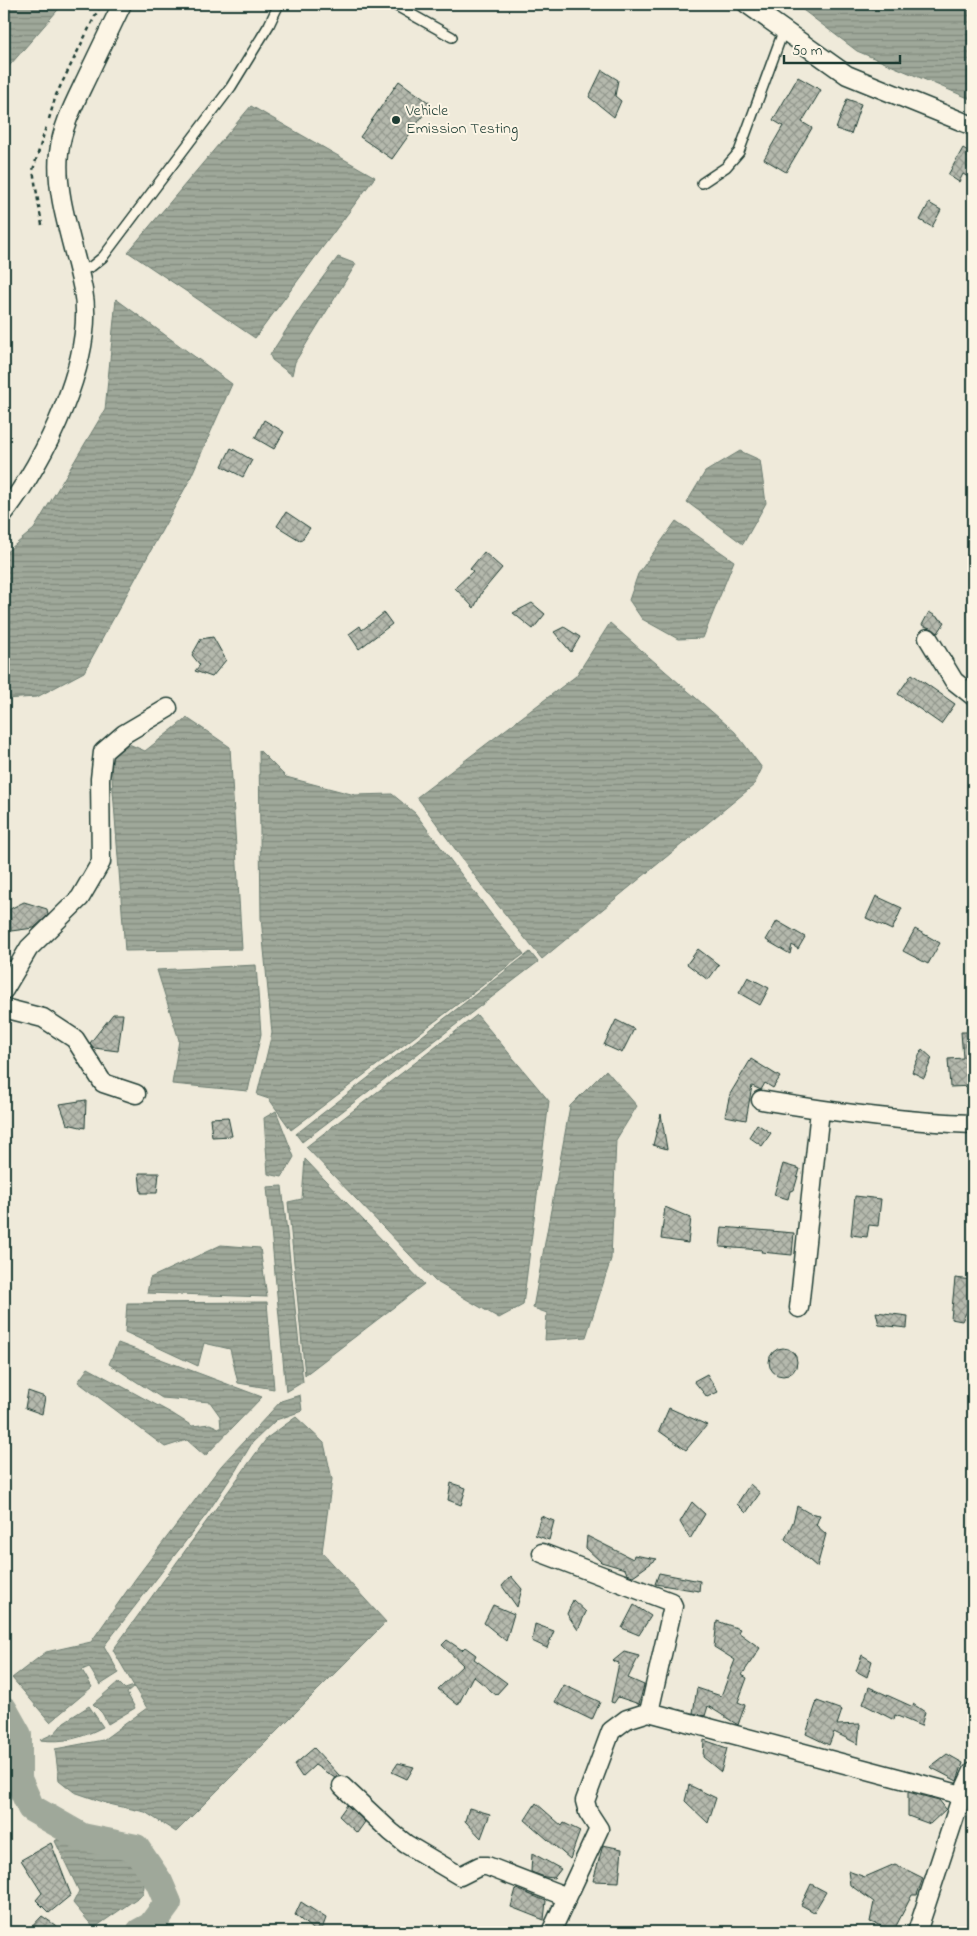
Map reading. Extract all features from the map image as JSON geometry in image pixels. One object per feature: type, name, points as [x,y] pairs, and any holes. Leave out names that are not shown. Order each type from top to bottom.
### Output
[{"type":"street","points":[[4,512],[21,492],[63,412],[79,364],[85,326],[84,292],[58,178],[59,152],[68,117],[122,4]]},
{"type":"street","points":[[747,4],[847,75],[973,126]]},
{"type":"street","points":[[928,638],[954,681],[973,696]]},
{"type":"street","points":[[4,990],[29,948],[80,898],[101,862],[100,779],[103,752],[124,734],[168,708]]},
{"type":"street","points":[[4,1008],[42,1018],[75,1040],[102,1083],[136,1094]]},
{"type":"street","points":[[762,1100],[820,1110],[930,1123],[973,1124]]},
{"type":"street","points":[[799,1308],[820,1110]]},
{"type":"street","points":[[542,1553],[671,1602],[673,1606],[649,1712]]},
{"type":"street","points":[[551,1932],[599,1829],[588,1812],[585,1801],[611,1731],[627,1719],[649,1712],[962,1795]]},
{"type":"street","points":[[917,1932],[962,1795],[972,1777]]},
{"type":"street","points":[[342,1786],[406,1844],[460,1876],[480,1866],[487,1866],[567,1897]]},
{"type":"lane","points":[[79,272],[92,266],[103,257],[225,95],[269,25],[279,4]]},
{"type":"lane","points":[[393,4],[452,37]]},
{"type":"lane","points":[[702,183],[726,166],[738,152],[784,29]]},
{"type":"shaded area","points":[[4,4],[63,4],[4,72]]},
{"type":"shaded area","points":[[795,4],[973,4],[973,100],[857,51]]},
{"type":"shaded area","points":[[251,106],[375,177],[255,338],[128,252]]},
{"type":"shaded area","points":[[338,257],[356,264],[295,362],[292,375],[272,360],[270,355],[303,304]]},
{"type":"shaded area","points":[[116,299],[232,384],[189,481],[84,672],[37,697],[4,699],[4,554],[34,529],[105,410]]},
{"type":"shaded area","points":[[740,451],[760,460],[766,503],[743,544],[687,502],[705,472]]},
{"type":"shaded area","points":[[676,521],[734,561],[703,638],[678,639],[642,619],[629,600],[638,574]]},
{"type":"shaded area","points":[[610,623],[735,732],[762,768],[754,785],[542,959],[483,887],[417,797],[576,676]]},
{"type":"shaded area","points":[[187,718],[230,747],[242,949],[125,951],[110,750],[122,741],[145,751]]},
{"type":"shaded area","points":[[259,750],[286,777],[355,795],[392,794],[415,813],[491,914],[524,954],[291,1130],[269,1099],[257,1095],[272,1033],[261,918]]},
{"type":"shaded area","points":[[530,952],[538,962],[302,1142],[296,1134]]},
{"type":"shaded area","points":[[256,965],[261,1034],[248,1091],[172,1084],[179,1040],[157,970]]},
{"type":"shaded area","points":[[477,1015],[549,1101],[523,1305],[499,1318],[435,1281],[306,1147]]},
{"type":"shaded area","points":[[606,1070],[637,1106],[616,1140],[611,1259],[586,1337],[545,1340],[547,1313],[533,1308],[570,1106]]},
{"type":"shaded area","points":[[276,1111],[294,1157],[282,1177],[268,1174],[264,1118]]},
{"type":"shaded area","points":[[305,1159],[424,1284],[305,1375],[288,1202],[302,1199]]},
{"type":"shaded area","points":[[282,1186],[303,1382],[286,1392],[267,1187]]},
{"type":"shaded area","points":[[221,1245],[260,1248],[267,1297],[147,1293],[150,1278]]},
{"type":"shaded area","points":[[267,1302],[274,1389],[238,1383],[230,1349],[204,1343],[198,1366],[125,1332],[127,1303]]},
{"type":"shaded area","points":[[118,1343],[262,1397],[205,1456],[187,1440],[165,1447],[78,1382],[88,1368],[192,1426],[210,1424],[221,1429],[220,1416],[210,1402],[162,1398],[109,1364]]},
{"type":"shaded area","points":[[300,1395],[302,1411],[276,1420],[252,1443],[206,1515],[104,1646],[119,1673],[100,1685],[89,1667],[82,1670],[92,1687],[50,1722],[12,1678],[46,1652],[91,1642],[136,1578],[221,1466],[281,1401]]},
{"type":"shaded area","points":[[296,1417],[324,1443],[332,1479],[322,1552],[386,1622],[176,1832],[145,1812],[109,1804],[74,1792],[59,1780],[55,1749],[103,1740],[147,1708],[134,1687],[127,1693],[135,1708],[108,1724],[102,1713],[93,1704],[118,1682],[125,1689],[134,1686],[113,1650],[267,1438]]},
{"type":"shaded area","points":[[89,1706],[103,1727],[73,1739],[57,1741],[40,1740],[55,1733],[64,1722]]},
{"type":"shaded area","points":[[61,1837],[130,1856],[145,1878],[143,1894],[94,1928],[73,1903],[79,1891],[55,1841]]},
{"type":"building","points":[[602,70],[618,80],[615,96],[621,101],[614,117],[589,97]]},
{"type":"building","points":[[798,77],[821,90],[802,122],[812,128],[786,172],[764,159],[783,126],[773,120]]},
{"type":"building","name":"Vehicle Emission Testing","points":[[399,81],[431,104],[392,159],[360,137]]},
{"type":"building","points":[[847,99],[861,104],[851,134],[836,129]]},
{"type":"building","points":[[963,148],[973,154],[973,168],[968,177],[963,174],[959,182],[948,175]]},
{"type":"building","points":[[929,203],[941,210],[932,227],[920,220]]},
{"type":"building","points":[[264,420],[284,432],[274,449],[255,438]]},
{"type":"building","points":[[231,448],[252,460],[243,477],[222,466]]},
{"type":"building","points":[[286,512],[310,528],[301,541],[277,526]]},
{"type":"building","points":[[484,552],[502,568],[482,592],[474,608],[455,588],[473,571],[470,569]]},
{"type":"building","points":[[532,603],[545,614],[533,629],[513,613]]},
{"type":"building","points":[[929,612],[945,622],[938,633],[922,625]]},
{"type":"building","points":[[384,613],[392,624],[359,649],[349,634],[360,626],[362,630]]},
{"type":"building","points":[[564,627],[580,637],[571,652],[554,632]]},
{"type":"building","points":[[213,637],[226,660],[212,677],[195,671],[200,665],[192,655],[201,639]]},
{"type":"building","points":[[912,674],[955,704],[941,724],[898,694]]},
{"type":"building","points":[[876,896],[902,908],[892,930],[866,918]]},
{"type":"building","points":[[24,902],[47,909],[48,915],[34,928],[11,931],[10,909]]},
{"type":"building","points":[[777,921],[805,937],[798,949],[792,945],[790,954],[766,940]]},
{"type":"building","points":[[915,929],[940,943],[928,964],[903,951]]},
{"type":"building","points":[[698,949],[719,965],[708,980],[687,964]]},
{"type":"building","points":[[748,977],[769,988],[760,1005],[739,993]]},
{"type":"building","points":[[113,1014],[123,1014],[118,1051],[94,1048],[90,1043]]},
{"type":"building","points":[[616,1020],[634,1029],[622,1053],[604,1045]]},
{"type":"building","points":[[961,1032],[973,1032],[973,1086],[950,1087],[948,1059],[963,1058]]},
{"type":"building","points":[[922,1049],[932,1058],[924,1078],[912,1072]]},
{"type":"building","points":[[751,1059],[780,1077],[773,1088],[765,1083],[761,1090],[752,1086],[746,1120],[725,1116],[730,1094]]},
{"type":"building","points":[[86,1100],[85,1128],[67,1124],[60,1104]]},
{"type":"building","points":[[661,1114],[667,1149],[653,1145]]},
{"type":"building","points":[[228,1117],[232,1136],[212,1137],[210,1118]]},
{"type":"building","points":[[757,1124],[771,1133],[762,1146],[749,1137]]},
{"type":"building","points":[[783,1164],[800,1169],[794,1190],[790,1191],[788,1199],[774,1195]]},
{"type":"building","points":[[139,1173],[159,1173],[157,1193],[141,1193]]},
{"type":"building","points":[[855,1196],[881,1199],[878,1226],[869,1225],[867,1237],[851,1235]]},
{"type":"building","points":[[665,1207],[691,1218],[688,1243],[661,1239]]},
{"type":"building","points":[[722,1227],[794,1233],[792,1255],[761,1252],[762,1250],[720,1247]]},
{"type":"building","points":[[955,1278],[972,1280],[970,1305],[962,1321],[951,1319]]},
{"type":"building","points":[[876,1312],[908,1316],[907,1328],[879,1325]]},
{"type":"building","points":[[783,1348],[793,1352],[797,1362],[793,1372],[783,1376],[773,1372],[769,1362],[773,1352]]},
{"type":"building","points":[[707,1374],[718,1392],[707,1397],[694,1381]]},
{"type":"building","points":[[28,1391],[45,1397],[42,1414],[25,1408]]},
{"type":"building","points":[[669,1408],[707,1425],[686,1450],[659,1431]]},
{"type":"building","points":[[451,1483],[466,1488],[461,1505],[448,1500]]},
{"type":"building","points":[[750,1484],[760,1493],[746,1513],[737,1504]]},
{"type":"building","points":[[692,1502],[705,1514],[690,1539],[680,1522]]},
{"type":"building","points":[[797,1506],[809,1513],[820,1515],[816,1525],[826,1534],[817,1567],[785,1539],[793,1522]]},
{"type":"building","points":[[541,1516],[554,1521],[549,1540],[535,1535]]},
{"type":"building","points":[[587,1536],[633,1559],[634,1555],[657,1559],[633,1576],[627,1574],[625,1569],[601,1562],[586,1548]]},
{"type":"building","points":[[659,1573],[700,1581],[699,1591],[655,1584]]},
{"type":"building","points":[[511,1576],[522,1589],[517,1607],[502,1586]]},
{"type":"building","points":[[573,1600],[586,1612],[578,1630],[567,1614]]},
{"type":"building","points":[[493,1605],[514,1614],[506,1641],[484,1623]]},
{"type":"building","points":[[634,1605],[651,1616],[639,1635],[622,1628]]},
{"type":"building","points":[[717,1621],[740,1629],[738,1632],[760,1648],[742,1675],[747,1678],[738,1702],[745,1705],[738,1725],[708,1706],[705,1716],[693,1713],[697,1688],[721,1696],[735,1660],[714,1647]]},
{"type":"building","points":[[535,1624],[554,1631],[547,1648],[532,1641]]},
{"type":"building","points":[[447,1640],[462,1650],[465,1647],[476,1655],[474,1659],[507,1683],[496,1695],[473,1676],[458,1705],[438,1689],[463,1665],[442,1645]]},
{"type":"building","points":[[624,1652],[639,1656],[628,1678],[644,1685],[639,1704],[618,1697],[614,1703],[611,1702],[619,1663],[613,1661]]},
{"type":"building","points":[[862,1655],[872,1661],[867,1677],[856,1671]]},
{"type":"building","points":[[564,1685],[600,1702],[592,1720],[555,1702]]},
{"type":"building","points":[[869,1687],[911,1706],[913,1704],[925,1712],[921,1726],[895,1715],[894,1720],[863,1704]]},
{"type":"building","points":[[817,1701],[842,1710],[837,1725],[860,1724],[858,1744],[834,1732],[829,1745],[806,1734]]},
{"type":"building","points":[[704,1740],[727,1748],[721,1772],[703,1757]]},
{"type":"building","points":[[314,1748],[338,1776],[335,1778],[315,1765],[302,1777],[294,1765]]},
{"type":"building","points":[[947,1754],[963,1763],[957,1781],[930,1767]]},
{"type":"building","points":[[398,1763],[414,1767],[407,1779],[392,1772]]},
{"type":"building","points":[[689,1785],[716,1798],[708,1823],[685,1801]]},
{"type":"building","points":[[908,1792],[939,1800],[946,1809],[930,1824],[908,1816]]},
{"type":"building","points":[[536,1803],[562,1826],[564,1823],[580,1831],[570,1859],[525,1820]]},
{"type":"building","points":[[347,1805],[365,1822],[357,1833],[339,1816]]},
{"type":"building","points":[[469,1808],[490,1814],[481,1838],[465,1821]]},
{"type":"building","points":[[51,1843],[71,1895],[49,1913],[36,1900],[42,1893],[21,1860]]},
{"type":"building","points":[[603,1845],[622,1849],[619,1882],[593,1881]]},
{"type":"building","points":[[532,1853],[561,1869],[554,1878],[531,1872]]},
{"type":"building","points":[[895,1864],[923,1878],[917,1895],[912,1895],[894,1930],[870,1922],[874,1902],[850,1885],[848,1871],[865,1877]]},
{"type":"building","points":[[811,1884],[826,1892],[814,1912],[801,1905]]},
{"type":"building","points":[[516,1889],[546,1901],[544,1920],[511,1907]]},
{"type":"building","points":[[301,1902],[326,1918],[321,1932],[316,1932],[295,1915]]},
{"type":"building","points":[[42,1916],[65,1932],[27,1932]]},
{"type":"waterway","points":[[4,1710],[18,1735],[18,1779],[31,1808],[82,1837],[136,1848],[159,1882],[168,1903],[151,1926],[140,1932]]},
{"type":"place","name":"Vehicle Emission Testing","points":[[396,120]]}]
